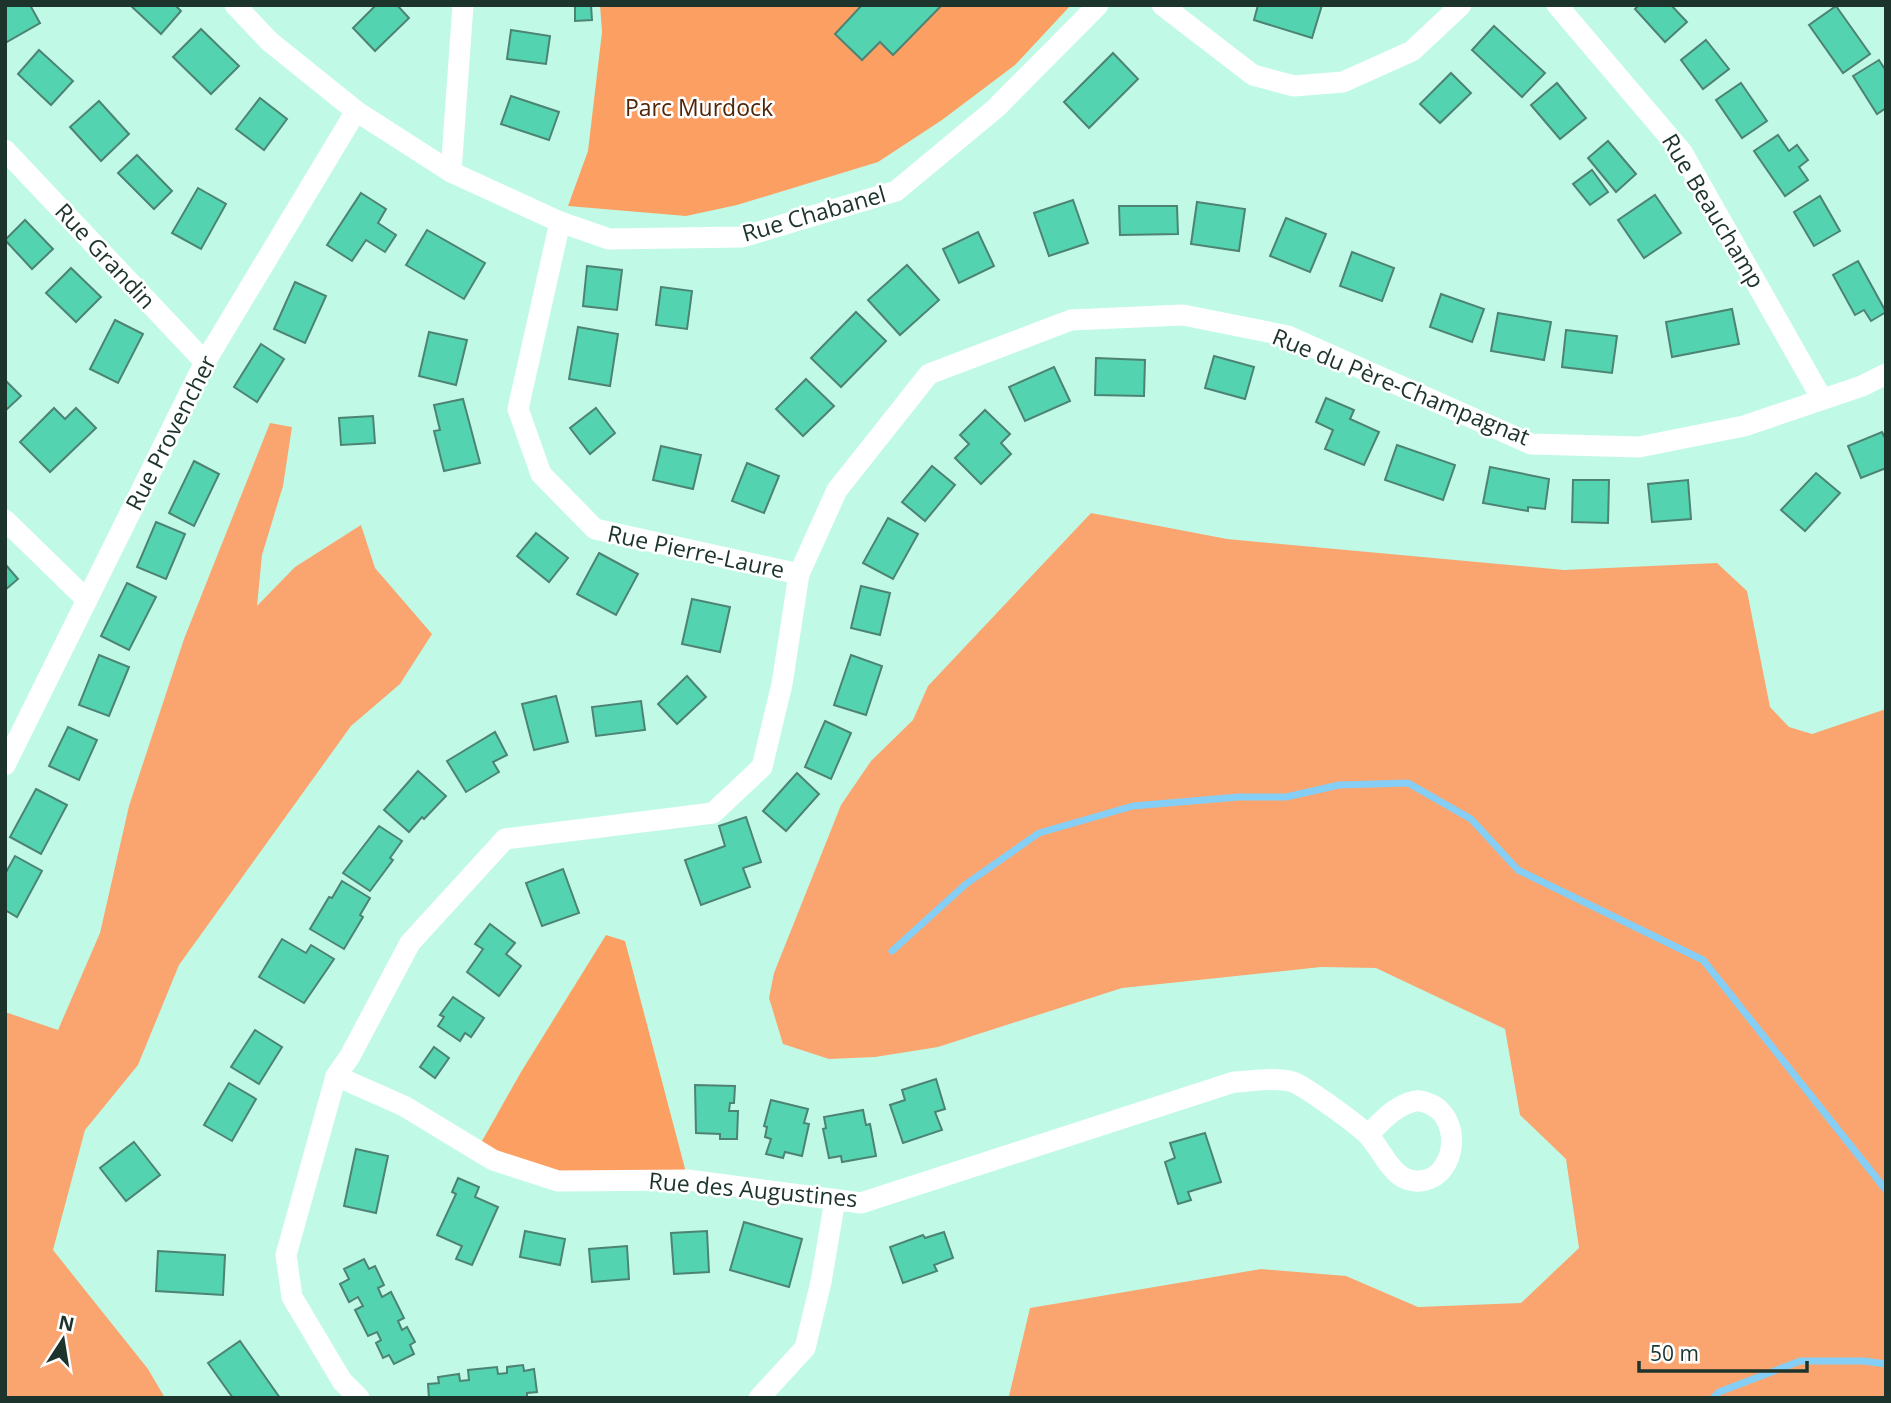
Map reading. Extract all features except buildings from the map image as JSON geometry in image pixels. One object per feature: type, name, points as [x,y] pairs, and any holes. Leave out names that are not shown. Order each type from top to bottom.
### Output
[{"type":"street","name":"Rue Chabanel","points":[[235,5],[269,41],[356,111],[452,172],[560,222],[608,239],[742,237],[896,191],[996,108],[1098,5]]},
{"type":"street","points":[[452,172],[463,5]]},
{"type":"street","points":[[1162,5],[1253,75],[1294,86],[1343,82],[1412,51],[1461,5]]},
{"type":"street","name":"Rue Beauchamp","points":[[1558,5],[1682,152],[1822,399]]},
{"type":"street","name":"Rue Provencher","points":[[5,765],[205,362],[356,111]]},
{"type":"street","name":"Rue Grandin","points":[[5,150],[205,362]]},
{"type":"street","name":"Rue Pierre-Laure","points":[[560,222],[518,409],[541,474],[595,529],[799,574]]},
{"type":"street","name":"Rue du Père-Champagnat","points":[[359,1398],[342,1381],[292,1297],[286,1255],[336,1076],[410,943],[505,839],[713,813],[762,767],[782,684],[799,574],[837,490],[929,374],[1071,320],[1183,315],[1288,336],[1531,444],[1639,447],[1744,426],[1862,386],[1886,374]]},
{"type":"street","points":[[5,520],[87,600]]},
{"type":"street","name":"Rue des Augustines","points":[[336,1076],[404,1106],[493,1160],[558,1181],[688,1180],[860,1203],[1234,1082],[1271,1080],[1294,1083],[1368,1135]]},
{"type":"street","points":[[759,1398],[805,1348],[821,1282],[835,1200]]},
{"type":"green space","name":"Parc Murdock","points":[[600,5],[1071,5],[1015,65],[942,120],[878,162],[737,205],[686,216],[568,206],[588,151],[602,32]]},
{"type":"green space","points":[[606,935],[625,941],[688,1180],[558,1181],[477,1150],[521,1072]]},
{"type":"shaded area","points":[[270,423],[292,427],[283,486],[262,555],[257,606],[295,567],[361,525],[375,568],[432,634],[400,684],[351,726],[179,965],[138,1065],[85,1130],[53,1250],[148,1369],[165,1398],[5,1398],[5,1012],[58,1030],[100,933],[129,806],[184,639]]},
{"type":"shaded area","points":[[1091,513],[1227,539],[1564,570],[1717,563],[1747,591],[1770,707],[1789,727],[1812,734],[1886,709],[1886,1398],[1006,1398],[1009,1396],[1030,1308],[1261,1269],[1346,1276],[1418,1307],[1521,1303],[1579,1248],[1566,1159],[1520,1115],[1505,1029],[1376,968],[1321,967],[1122,988],[938,1047],[875,1057],[829,1059],[783,1044],[769,998],[774,973],[841,805],[871,761],[913,720],[928,686]]},
{"type":"waterway","points":[[892,951],[966,884],[1039,833],[1133,806],[1239,797],[1286,797],[1339,785],[1408,783],[1471,819],[1518,870],[1703,960],[1886,1190]]},
{"type":"waterway","points":[[1713,1398],[1719,1392],[1800,1361],[1864,1361],[1886,1364]]}]
